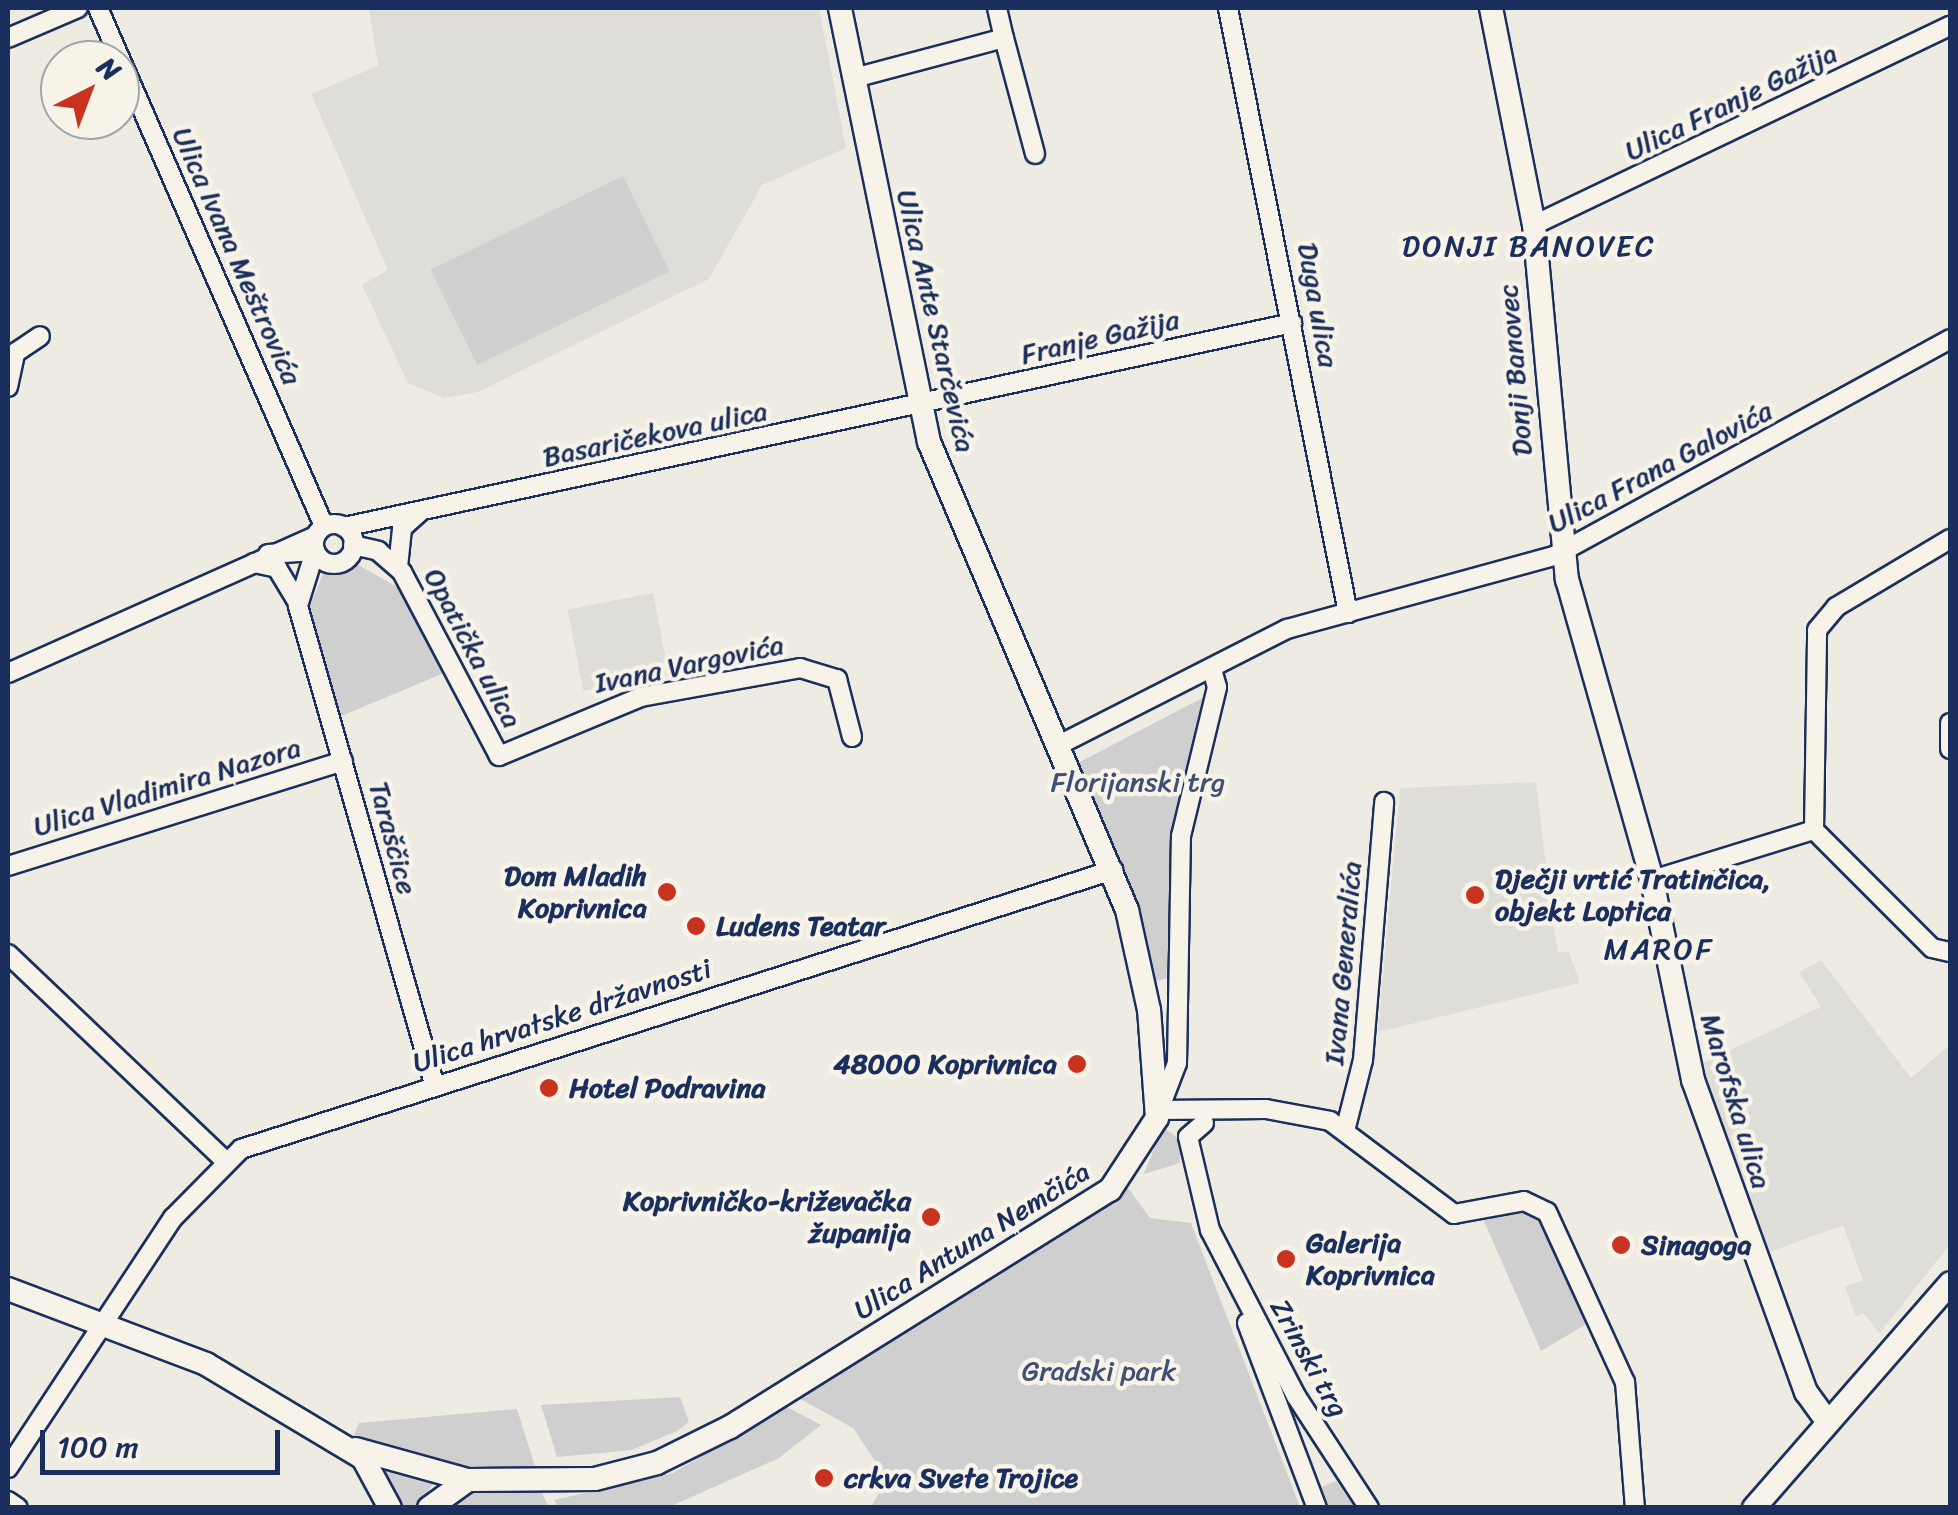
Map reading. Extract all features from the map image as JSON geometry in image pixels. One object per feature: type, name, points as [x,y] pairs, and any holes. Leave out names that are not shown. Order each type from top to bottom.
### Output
[{"type":"main road","name":"Ulica Ante Starčevića","points":[[840,8],[919,405],[958,524],[1059,745]]},
{"type":"main road","name":"Donji Banovec","points":[[1492,8],[1534,224],[1563,552]]},
{"type":"main road","name":"Marofska ulica","points":[[1563,552],[1652,880],[1702,1108],[1806,1392],[1828,1422]]},
{"type":"main road","points":[[1059,745],[1113,870],[1146,989],[1159,1110]]},
{"type":"main road","name":"Ulica Antuna Nemčića","points":[[346,1446],[468,1480],[566,1484],[657,1463],[785,1394],[1118,1183],[1159,1110]]},
{"type":"main road","points":[[1754,1508],[1950,1283]]},
{"type":"main road","points":[[8,1288],[190,1354],[346,1446],[379,1479],[390,1508]]},
{"type":"main road","points":[[429,1508],[468,1480]]},
{"type":"street","points":[[8,38],[78,8]]},
{"type":"street","name":"Ulica Ivana Meštrovića","points":[[98,8],[320,544]]},
{"type":"street","points":[[997,8],[1035,154]]},
{"type":"street","name":"Duga ulica","points":[[1228,8],[1348,613]]},
{"type":"street","name":"Ulica Franje Gažija","points":[[1534,224],[1950,26]]},
{"type":"street","points":[[854,78],[1004,38]]},
{"type":"street","name":"Franje Gažija","points":[[919,405],[1292,323]]},
{"type":"street","points":[[8,387],[16,353],[40,336]]},
{"type":"street","name":"Ulica Frana Galovića","points":[[1212,668],[1287,629],[1563,552],[1950,340]]},
{"type":"street","name":"Basaričekova ulica","points":[[349,543],[412,513],[919,405]]},
{"type":"street","points":[[398,567],[402,528],[412,513]]},
{"type":"street","points":[[1950,539],[1836,608],[1817,630],[1814,830],[1932,948],[1950,952]]},
{"type":"street","points":[[320,544],[349,543]]},
{"type":"street","points":[[8,673],[261,559],[320,544],[349,543]]},
{"type":"street","name":"Opatička ulica","points":[[349,543],[398,567],[499,756]]},
{"type":"street","points":[[298,606],[320,544]]},
{"type":"street","points":[[261,559],[286,576],[298,606]]},
{"type":"street","name":"Taraščice","points":[[298,606],[434,1085]]},
{"type":"street","name":"Ivana Vargovića","points":[[499,756],[641,698],[800,668],[837,679],[852,737]]},
{"type":"street","points":[[1059,745],[1212,668],[1216,687],[1181,836],[1177,1063],[1159,1110],[1266,1109],[1346,1127],[1454,1214],[1524,1201],[1547,1212],[1626,1382],[1634,1424],[1635,1508]]},
{"type":"street","points":[[1950,723],[1950,748]]},
{"type":"street","name":"Ulica Vladimira Nazora","points":[[8,866],[343,761]]},
{"type":"street","name":"Ivana Generalića","points":[[1346,1127],[1363,1060],[1384,802]]},
{"type":"street","points":[[1652,880],[1814,830]]},
{"type":"street","name":"Ulica hrvatske državnosti","points":[[223,1159],[434,1085],[1113,870]]},
{"type":"street","points":[[8,954],[223,1159],[105,1322],[8,1468]]},
{"type":"street","points":[[1146,989],[1176,977]]},
{"type":"street","name":"Zrinski trg","points":[[1204,1123],[1188,1137],[1210,1230],[1316,1508]]},
{"type":"street","name":"Zrinski trg","points":[[1210,1230],[1296,1396],[1369,1508]]},
{"type":"street","points":[[8,1501],[18,1508]]},
{"type":"shaded area","points":[[369,8],[819,8],[846,148],[762,185],[709,279],[478,392],[444,398],[408,383],[362,285],[388,270],[311,94],[378,66]]},
{"type":"shaded area","points":[[653,593],[669,674],[583,691],[568,610]]},
{"type":"shaded area","name":"Dječji vrtić Tratinčica, objekt Loptica","points":[[1536,782],[1546,867],[1567,922],[1553,923],[1558,952],[1569,952],[1580,983],[1378,1032],[1400,788]]},
{"type":"shaded area","points":[[1821,960],[1911,1078],[1950,1045],[1950,1244],[1880,1333],[1863,1313],[1856,1317],[1845,1287],[1863,1280],[1843,1225],[1770,1252],[1701,1064],[1821,1007],[1799,972]]},
{"type":"green space","points":[[623,176],[669,271],[477,365],[431,270]]},
{"type":"green space","points":[[353,562],[406,592],[444,673],[339,717],[309,609],[324,571]]},
{"type":"green space","name":"Florijanski trg","points":[[1204,697],[1171,839],[1168,978],[1156,981],[1078,763]]},
{"type":"green space","points":[[1163,1127],[1180,1140],[1180,1163],[1144,1174]]},
{"type":"green space","name":"Gradski park","points":[[1126,1185],[1150,1218],[1191,1223],[1300,1507],[871,1507],[887,1479],[853,1428],[797,1397]]},
{"type":"green space","points":[[1518,1211],[1545,1224],[1588,1323],[1541,1351],[1484,1221]]},
{"type":"green space","points":[[680,1397],[689,1422],[677,1431],[632,1450],[557,1457],[541,1405]]},
{"type":"green space","points":[[787,1407],[821,1425],[779,1458],[669,1507],[558,1507],[554,1500],[673,1473]]},
{"type":"green space","points":[[517,1409],[537,1473],[450,1466],[352,1439],[359,1423]]},
{"type":"green space","points":[[384,1468],[434,1483],[416,1507],[404,1507]]},
{"type":"green space","points":[[1336,1481],[1354,1507],[1329,1507],[1322,1487]]},
{"type":"green space","points":[[486,1487],[541,1491],[549,1507],[439,1508]]},
{"type":"place","name":"Dom Mladih Koprivnica","points":[[667,892]]},
{"type":"place","name":"Dječji vrtić Tratinčica, objekt Loptica","points":[[1475,895]]},
{"type":"place","name":"Ludens Teatar","points":[[696,926]]},
{"type":"place","name":"48000 Koprivnica","points":[[1077,1064]]},
{"type":"place","name":"Hotel Podravina","points":[[549,1088]]},
{"type":"place","name":"Koprivničko-križevačka županija","points":[[931,1217]]},
{"type":"place","name":"Sinagoga","points":[[1621,1245]]},
{"type":"place","name":"Galerija Koprivnica","points":[[1286,1259]]},
{"type":"place","name":"crkva Svete Trojice","points":[[824,1478]]},
{"type":"district","name":"DONJI BANOVEC","points":[[1529,246]]},
{"type":"district","name":"MAROF","points":[[1659,949]]}]
